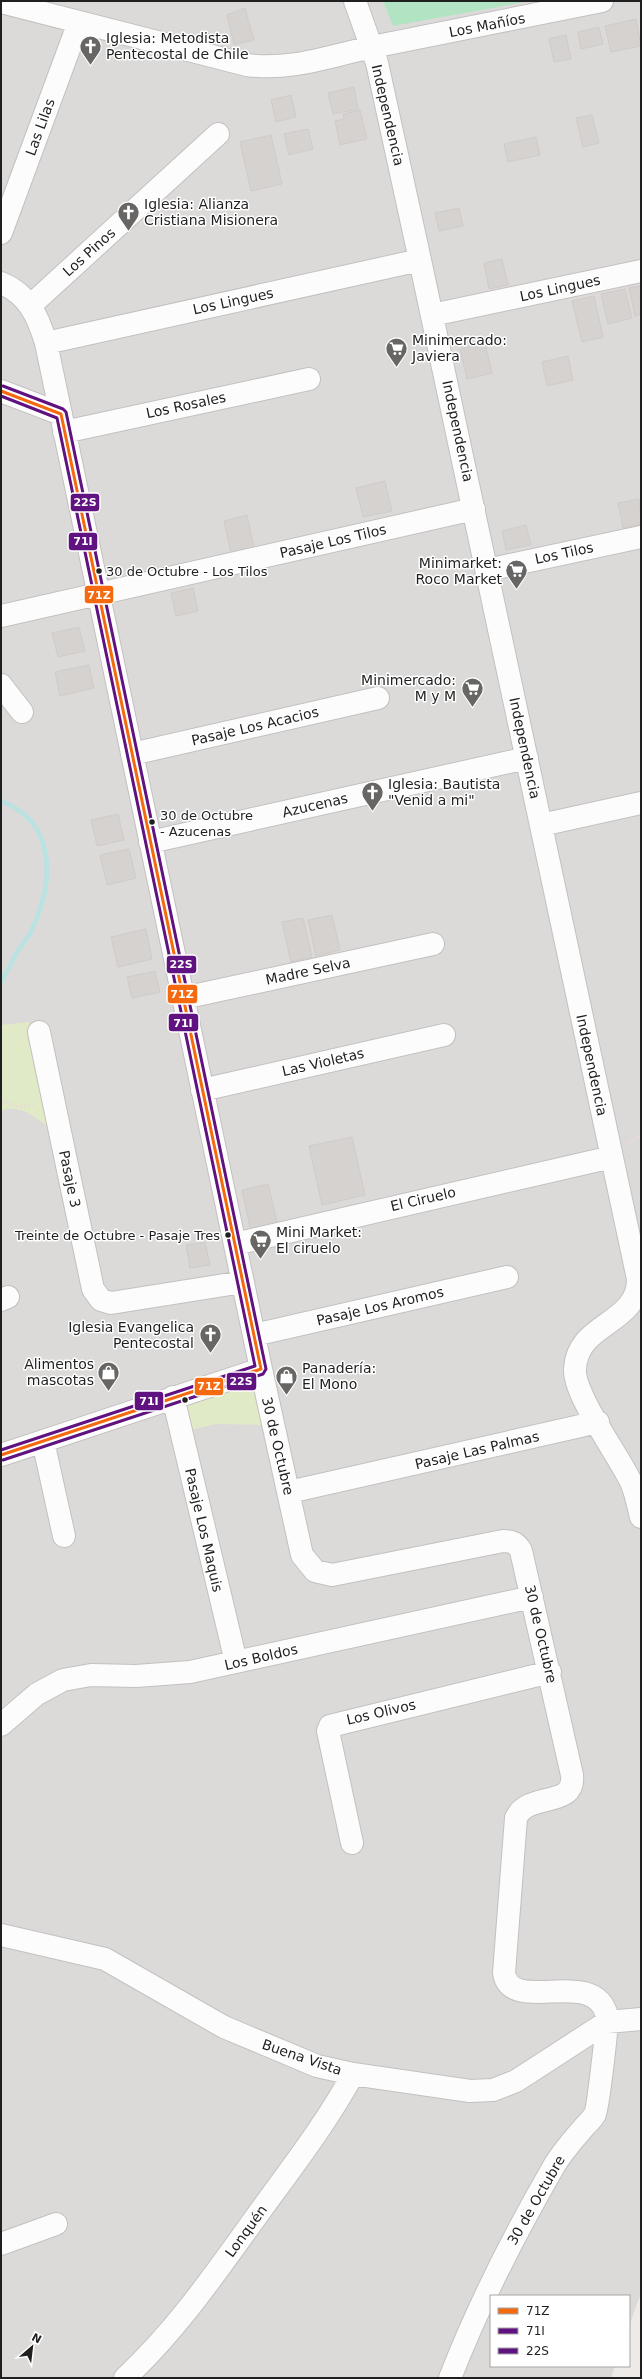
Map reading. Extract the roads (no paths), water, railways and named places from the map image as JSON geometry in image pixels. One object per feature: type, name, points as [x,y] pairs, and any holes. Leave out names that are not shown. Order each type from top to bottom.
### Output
[{"type":"street","name":"Independencia","points":[[355,1],[377,62],[638,1279],[638,1288],[632,1303],[622,1313],[589,1337],[576,1360],[575,1369],[578,1385],[598,1422]]},
{"type":"street","name":"Los Mañíos","points":[[371,47],[602,1]]},
{"type":"street","name":"Independencia","points":[[1,2],[46,7],[79,22],[258,67],[293,66],[371,47]]},
{"type":"street","name":"Las Lilas","points":[[1,233],[79,22]]},
{"type":"street","name":"Los Pinos","points":[[31,305],[218,134]]},
{"type":"street","name":"Los Lingues","points":[[46,342],[420,260]]},
{"type":"street","name":"Los Lingues","points":[[432,315],[641,271]]},
{"type":"street","name":"30 de Octubre","points":[[1,283],[14,290],[31,305],[41,324],[46,342],[234,1244],[302,1555],[309,1566],[320,1573],[332,1575],[509,1541],[517,1545],[521,1551],[550,1672],[573,1780],[566,1794],[526,1805],[516,1818],[504,1962],[505,1978],[510,1987],[519,1991],[570,1990],[589,1996],[602,2005],[607,2022],[595,2114],[558,2159],[527,2212],[475,2314],[450,2378]]},
{"type":"street","name":"Los Rosales","points":[[62,423],[309,379]]},
{"type":"street","points":[[1,391],[62,423]]},
{"type":"street","name":"Pasaje Los Tilos","points":[[2,615],[98,595],[474,509]]},
{"type":"street","name":"Los Tilos","points":[[487,570],[641,536]]},
{"type":"street","points":[[1,685],[22,712]]},
{"type":"street","name":"Pasaje Los Acacios","points":[[132,754],[378,698]]},
{"type":"street","name":"Azucenas","points":[[150,842],[527,758]]},
{"type":"street","points":[[541,825],[641,803]]},
{"type":"street","name":"Madre Selva","points":[[183,998],[433,944]]},
{"type":"street","name":"Pasaje 3","points":[[39,1032],[93,1289],[97,1297],[111,1303],[243,1282]]},
{"type":"street","name":"Las Violetas","points":[[202,1090],[444,1035]]},
{"type":"street","name":"El Ciruelo","points":[[234,1244],[612,1157]]},
{"type":"street","name":"Pasaje Los Aromos","points":[[254,1335],[507,1277]]},
{"type":"street","points":[[1,1455],[261,1369]]},
{"type":"street","name":"Pasaje Los Maquis","points":[[173,1397],[236,1662]]},
{"type":"street","points":[[598,1422],[636,1486],[641,1517]]},
{"type":"street","name":"Pasaje Las Palmas","points":[[289,1492],[598,1422]]},
{"type":"street","points":[[43,1441],[64,1536]]},
{"type":"street","name":"Los Boldos","points":[[1,1725],[37,1694],[63,1680],[91,1675],[163,1675],[236,1662],[532,1596]]},
{"type":"street","name":"Los Olivos","points":[[352,1843],[328,1731],[330,1726],[550,1672]]},
{"type":"street","name":"Buena Vista","points":[[1,1935],[105,1959],[184,2006],[291,2056],[353,2074],[470,2091],[494,2090],[516,2081],[607,2022]]},
{"type":"street","points":[[607,2022],[641,2019]]},
{"type":"street","name":"Lonquén","points":[[125,2378],[160,2342],[200,2294],[330,2114],[353,2074]]},
{"type":"street","points":[[1,2244],[56,2224]]},
{"type":"waterway","points":[[1,801],[19,811],[33,823],[41,839],[46,856],[47,874],[44,893],[32,929],[17,952],[1,982]]},
{"type":"place","name":"Iglesia: Metodista Pentecostal de Chile","points":[[91,66]]},
{"type":"place","name":"Iglesia: Alianza Cristiana Misionera","points":[[129,232]]},
{"type":"place","name":"Minimercado: Javiera","points":[[396,368]]},
{"type":"place","name":"30 de Octubre - Los Tilos","points":[[99,571]]},
{"type":"place","name":"Minimarket: Roco Market","points":[[517,590]]},
{"type":"place","name":"Minimercado: M y M","points":[[472,708]]},
{"type":"place","name":"Iglesia: Bautista \"Venid a mi\"","points":[[373,812]]},
{"type":"place","name":"30 de Octubre - Azucenas","points":[[152,822]]},
{"type":"place","name":"Treinte de Octubre - Pasaje Tres","points":[[228,1235]]},
{"type":"place","name":"Mini Market: El ciruelo","points":[[261,1260]]},
{"type":"place","name":"Iglesia Evangelica Pentecostal","points":[[210,1354]]},
{"type":"place","name":"Alimentos mascotas","points":[[109,1392]]},
{"type":"place","name":"Panadería: El Mono","points":[[287,1396]]}]
